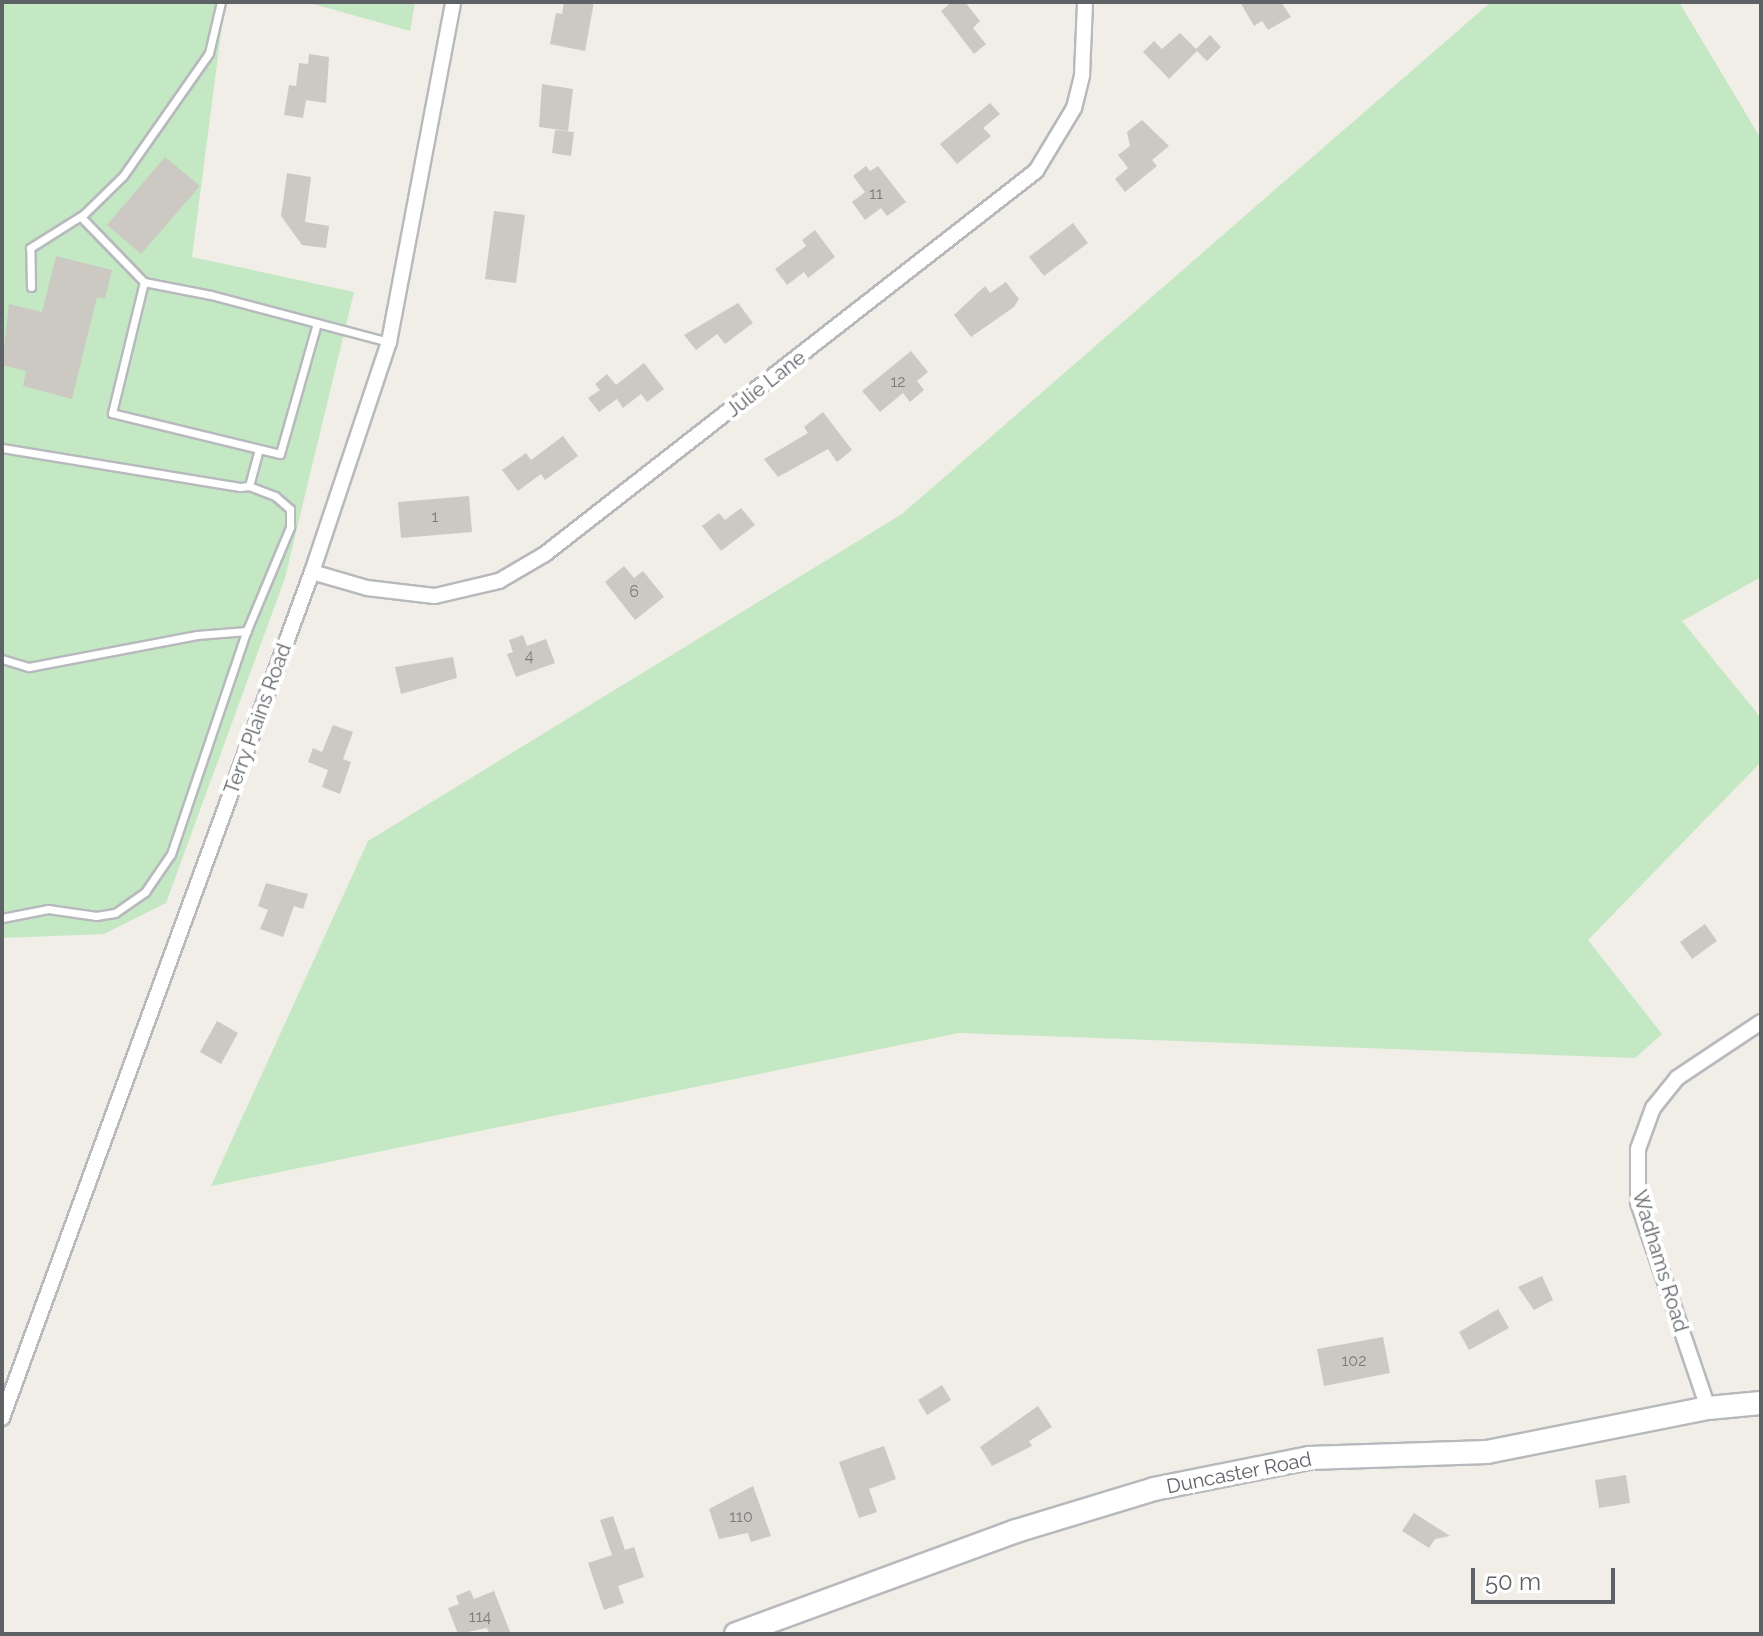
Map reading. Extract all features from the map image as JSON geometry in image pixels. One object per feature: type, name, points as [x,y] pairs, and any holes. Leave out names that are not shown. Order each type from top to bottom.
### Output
[{"type":"street","name":"Terry Plains Road","points":[[2,1418],[312,572],[389,342],[453,2]]},
{"type":"street","name":"Julie Lane","points":[[312,572],[367,588],[435,596],[499,581],[545,554],[1000,203],[1036,171],[1054,148],[1074,108],[1082,75],[1085,2]]},
{"type":"street","name":"Wadhams Road","points":[[1708,1408],[1638,1202],[1638,1149],[1653,1108],[1677,1078],[1761,1022]]},
{"type":"street","name":"Duncaster Road","points":[[736,1634],[1016,1531],[1154,1489],[1309,1458],[1487,1452],[1708,1408],[1761,1403]]},
{"type":"lane","points":[[31,287],[30,248],[81,217],[123,176],[209,53],[221,2]]},
{"type":"lane","points":[[81,217],[144,282],[389,342]]},
{"type":"lane","points":[[144,282],[112,413],[280,454],[317,323]]},
{"type":"lane","points":[[2,448],[249,486],[275,496],[290,509],[290,527],[247,631],[184,821],[157,878],[115,913],[96,916],[48,909],[2,918]]},
{"type":"lane","points":[[249,486],[259,449]]},
{"type":"lane","points":[[2,659],[29,667],[197,635],[247,631]]},
{"type":"green space","points":[[2,2],[225,2],[192,257],[354,292],[285,578],[166,903],[104,934],[2,938]]},
{"type":"green space","points":[[306,2],[415,2],[410,31]]},
{"type":"green space","points":[[1491,2],[1679,2],[1761,139],[1761,577],[1682,621],[1761,718],[1761,762],[1588,940],[1662,1034],[1635,1058],[959,1033],[211,1186],[368,841],[902,514]]},
{"type":"building","points":[[564,2],[594,2],[585,51],[550,44],[556,13],[562,14]]},
{"type":"building","points":[[952,2],[965,2],[980,21],[973,28],[986,44],[974,54],[941,11]]},
{"type":"building","points":[[1240,2],[1281,2],[1291,17],[1268,30],[1262,21],[1254,26]]},
{"type":"building","points":[[1180,33],[1196,49],[1210,35],[1221,47],[1207,61],[1197,51],[1169,79],[1143,52],[1154,41],[1162,49]]},
{"type":"building","points":[[309,54],[329,57],[326,103],[306,100],[303,118],[284,115],[289,85],[296,86],[299,63],[308,64]]},
{"type":"building","points":[[542,84],[573,89],[568,131],[539,127]]},
{"type":"building","points":[[990,103],[1000,114],[983,128],[991,136],[957,164],[940,144]]},
{"type":"building","points":[[1142,120],[1169,146],[1152,160],[1157,166],[1125,192],[1115,179],[1128,168],[1118,155],[1130,146],[1127,132]]},
{"type":"building","points":[[555,130],[574,132],[571,156],[552,153]]},
{"type":"building","points":[[165,157],[200,186],[141,254],[107,225]]},
{"type":"building","points":[[866,166],[870,171],[878,166],[906,202],[887,216],[881,208],[865,220],[852,202],[865,192],[853,176]]},
{"type":"building","points":[[287,173],[311,177],[305,222],[329,226],[326,248],[302,245],[281,216]]},
{"type":"building","points":[[494,211],[525,215],[516,283],[485,279]]},
{"type":"building","points":[[1073,223],[1088,243],[1044,276],[1029,257]]},
{"type":"building","points":[[815,230],[835,257],[808,278],[804,272],[787,285],[775,269],[806,246],[802,240]]},
{"type":"building","points":[[56,256],[112,270],[105,299],[97,297],[72,399],[23,386],[26,371],[2,365],[9,304],[42,312]]},
{"type":"building","points":[[1006,282],[1019,299],[1014,307],[971,337],[954,315],[985,286],[990,293]]},
{"type":"building","points":[[738,303],[753,323],[725,344],[717,334],[696,350],[684,335]]},
{"type":"building","points":[[911,351],[928,372],[917,381],[924,390],[910,402],[903,393],[880,412],[862,391]]},
{"type":"building","points":[[644,363],[664,389],[647,402],[641,394],[623,408],[617,399],[599,412],[588,398],[600,390],[595,384],[607,374],[616,385]]},
{"type":"building","points":[[823,412],[852,450],[837,462],[828,449],[778,477],[764,459],[808,433],[804,427]]},
{"type":"building","points":[[563,436],[578,456],[545,480],[541,474],[518,491],[502,470],[526,453],[531,460]]},
{"type":"building","points":[[469,496],[472,532],[401,538],[398,502]]},
{"type":"building","points":[[741,508],[755,525],[721,551],[702,526],[719,513],[725,520]]},
{"type":"building","points":[[624,566],[634,578],[643,571],[664,597],[635,620],[605,582]]},
{"type":"building","points":[[523,635],[527,646],[546,639],[555,663],[516,677],[507,654],[513,652],[509,640]]},
{"type":"building","points":[[453,657],[457,678],[401,694],[395,667]]},
{"type":"building","points":[[333,725],[353,732],[343,759],[351,762],[340,794],[322,787],[328,770],[308,762],[313,748],[322,752]]},
{"type":"building","points":[[266,883],[308,894],[303,909],[294,906],[283,937],[260,929],[268,910],[258,906]]},
{"type":"building","points":[[1705,924],[1717,941],[1692,959],[1680,942]]},
{"type":"building","points":[[217,1021],[238,1033],[221,1064],[200,1052]]},
{"type":"building","points":[[1542,1276],[1553,1300],[1534,1310],[1518,1287]]},
{"type":"building","points":[[1498,1309],[1509,1328],[1469,1350],[1459,1332]]},
{"type":"building","points":[[1383,1337],[1390,1373],[1324,1386],[1317,1349]]},
{"type":"building","points":[[942,1385],[951,1400],[927,1415],[918,1400]]},
{"type":"building","points":[[1038,1406],[1052,1427],[1029,1441],[1032,1446],[992,1466],[980,1447]]},
{"type":"building","points":[[884,1446],[896,1479],[869,1489],[877,1512],[859,1518],[839,1462]]},
{"type":"building","points":[[1626,1475],[1630,1503],[1599,1508],[1595,1480]]},
{"type":"building","points":[[753,1486],[771,1536],[751,1542],[748,1533],[719,1539],[709,1509]]},
{"type":"building","points":[[1414,1513],[1450,1536],[1435,1539],[1429,1548],[1402,1531]]},
{"type":"building","points":[[613,1516],[625,1550],[634,1547],[644,1577],[618,1586],[624,1603],[604,1610],[588,1563],[612,1555],[600,1520]]},
{"type":"building","points":[[470,1590],[474,1599],[494,1591],[511,1634],[489,1634],[487,1628],[458,1634],[448,1608],[459,1604],[456,1596]]}]
